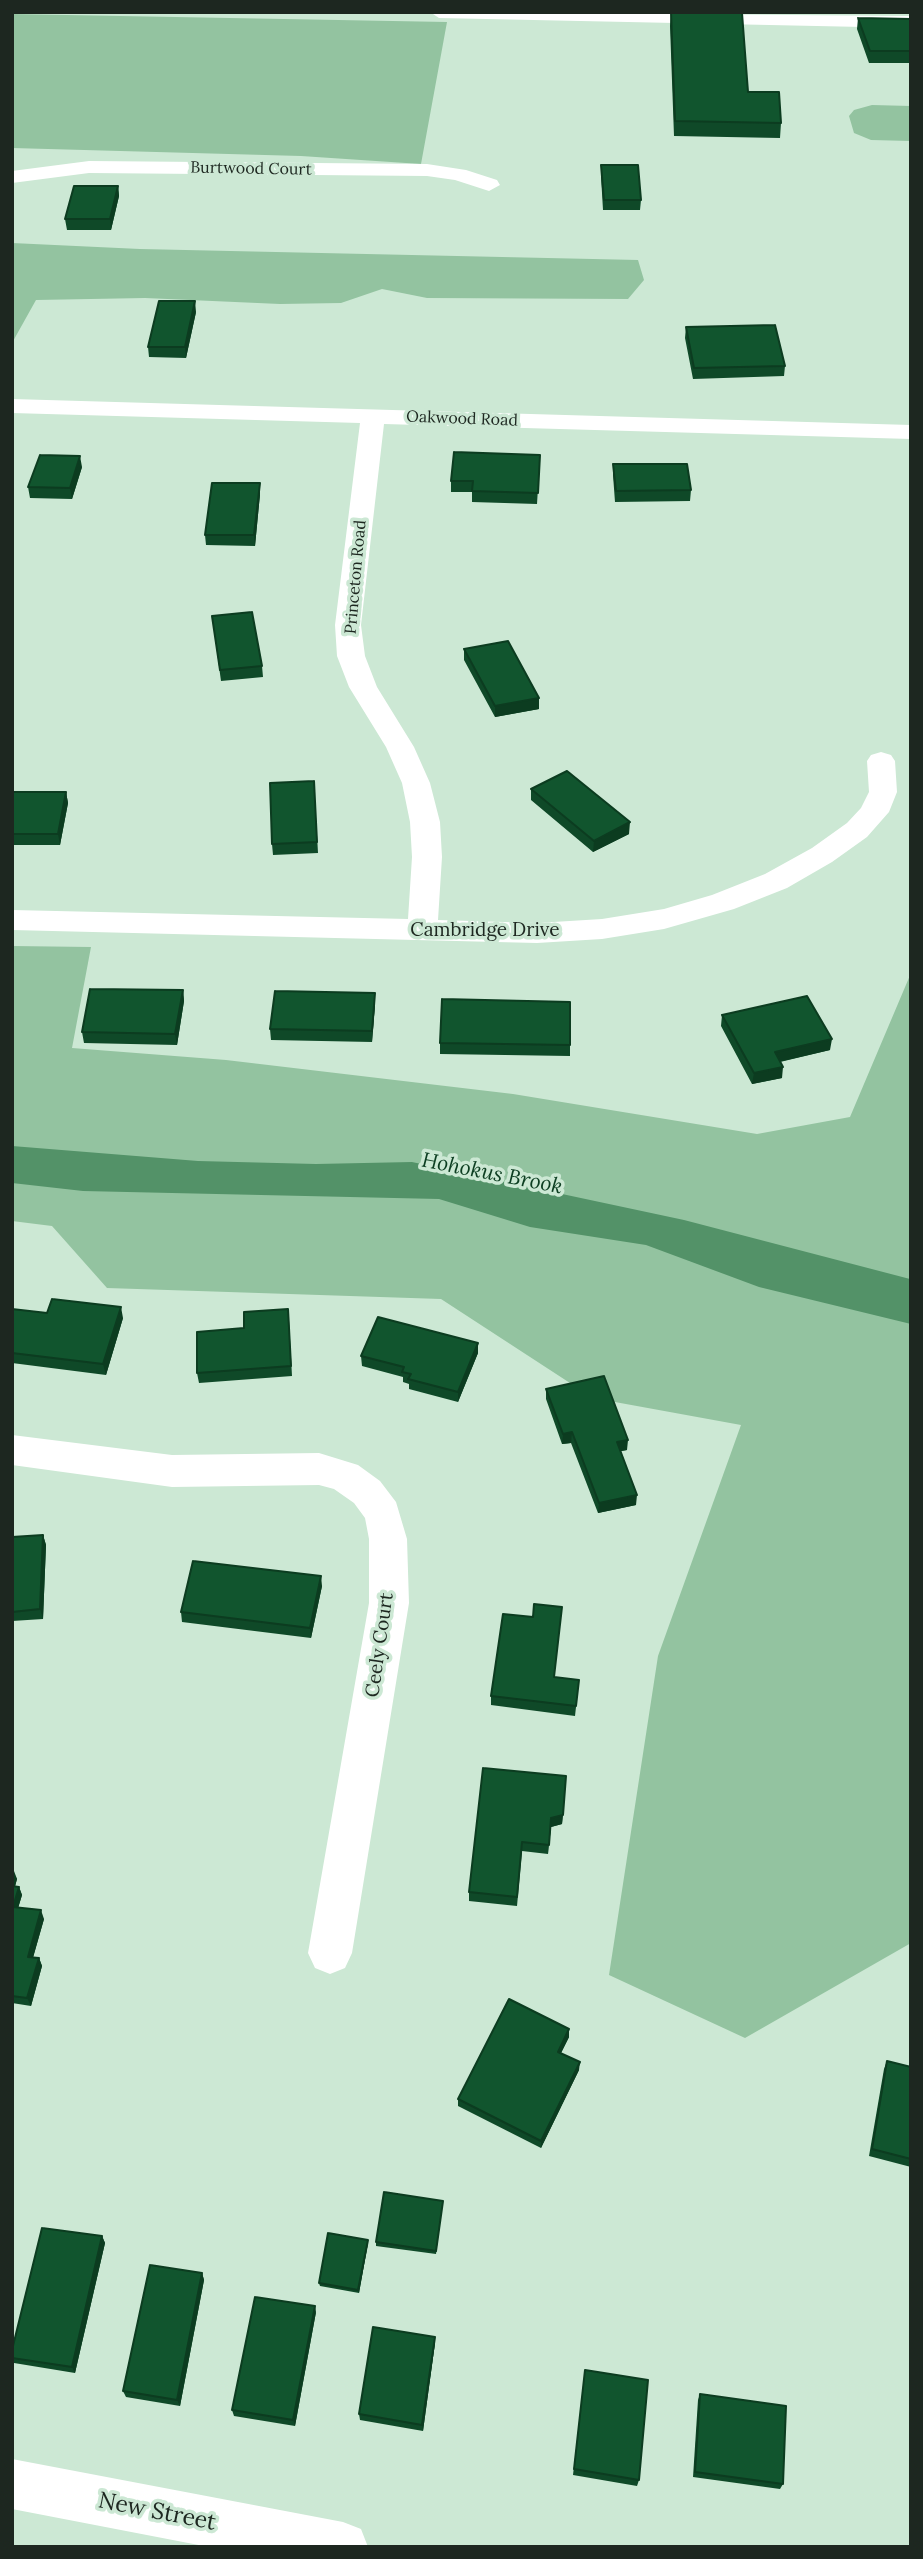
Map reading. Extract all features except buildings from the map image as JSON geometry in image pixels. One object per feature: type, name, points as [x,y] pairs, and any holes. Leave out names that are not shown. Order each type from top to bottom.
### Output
[{"type":"street","points":[[439,12],[911,22]]},
{"type":"street","name":"Burtwood Court","points":[[12,177],[89,167],[427,170],[459,174],[489,185]]},
{"type":"street","name":"Oakwood Road","points":[[12,406],[911,432]]},
{"type":"street","name":"Princeton Road","points":[[373,416],[348,625],[351,656],[363,687],[400,747],[416,783],[425,822],[427,857],[422,931]]},
{"type":"street","name":"Cambridge Drive","points":[[12,920],[537,933],[602,929],[664,919],[723,902],[776,881],[822,855],[857,830],[874,812],[883,792],[881,761]]},
{"type":"street","name":"Ceely Court","points":[[12,1450],[172,1471],[319,1469],[345,1476],[368,1492],[383,1513],[388,1539],[389,1603],[330,1953]]},
{"type":"street","name":"New Street","points":[[12,2484],[342,2547]]},
{"type":"shaded area","points":[[12,14],[447,22],[421,164],[301,156],[12,148]]},
{"type":"shaded area","points":[[872,105],[911,106],[911,141],[871,140],[854,133],[849,116],[854,110]]},
{"type":"shaded area","points":[[12,243],[140,249],[638,260],[644,280],[628,299],[427,298],[382,289],[341,303],[280,304],[145,298],[36,300],[12,343]]},
{"type":"shaded area","points":[[12,946],[91,947],[72,1048],[226,1060],[513,1094],[757,1134],[850,1117],[911,973],[911,1943],[745,2038],[609,1975],[658,1656],[741,1425],[593,1398],[441,1299],[107,1288],[52,1226],[12,1221]]},
{"type":"shaded area","points":[[12,1146],[198,1161],[316,1164],[412,1162],[684,1220],[910,1279],[911,1324],[759,1287],[646,1245],[530,1227],[439,1199],[83,1191],[12,1183]]},
{"type":"water label","name":"Hohokus Brook","points":[[492,1174]]}]
